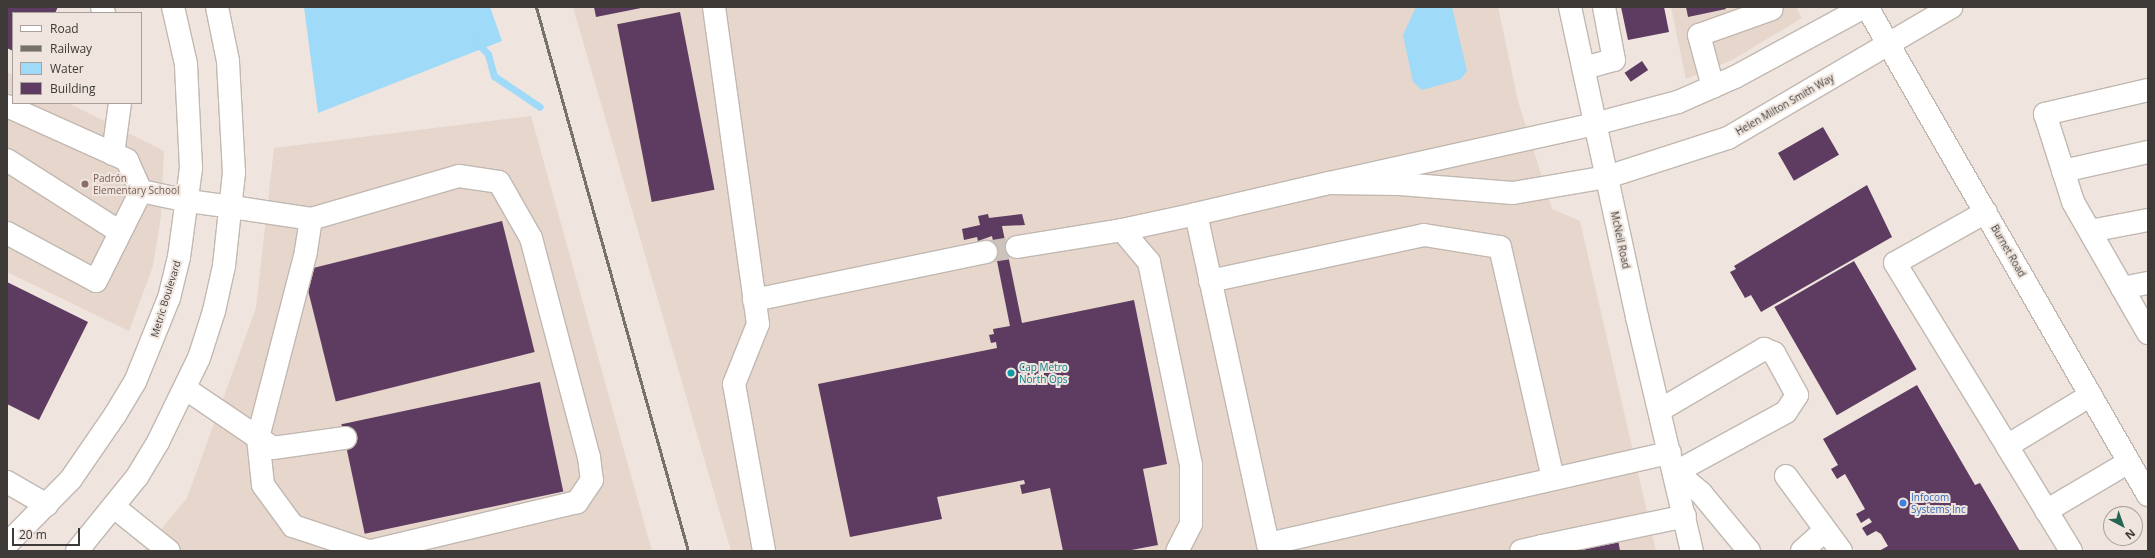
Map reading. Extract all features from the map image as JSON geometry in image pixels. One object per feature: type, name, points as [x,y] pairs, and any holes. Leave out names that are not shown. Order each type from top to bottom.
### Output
[{"type":"main road","name":"Metric Boulevard","points":[[7,544],[71,479],[138,375],[169,298],[188,201],[191,117],[186,64],[173,7]]},
{"type":"main road","points":[[78,551],[137,477],[186,389],[214,312],[232,207],[233,119],[228,60],[216,7]]},
{"type":"main road","points":[[714,7],[758,324],[734,384],[764,551]]},
{"type":"main road","name":"McNeil Road","points":[[1570,7],[1595,124],[1692,551]]},
{"type":"main road","points":[[1584,68],[1614,60],[1604,7]]},
{"type":"main road","points":[[1017,247],[1122,230],[1196,214],[1595,124],[1678,102],[1713,87],[1864,7]]},
{"type":"main road","name":"Burnet Road","points":[[1867,7],[2148,495]]},
{"type":"main road","name":"Helen Milton Smith Way","points":[[1329,183],[1400,184],[1513,193],[1607,177],[1728,138],[1951,7]]},
{"type":"main road","points":[[1713,87],[1699,35],[1772,9]]},
{"type":"main road","points":[[2148,90],[2045,114],[2073,202],[2148,333]]},
{"type":"main road","points":[[113,154],[120,104]]},
{"type":"main road","points":[[7,106],[127,160],[141,191]]},
{"type":"main road","points":[[2063,171],[2148,152]]},
{"type":"main road","points":[[7,160],[120,232]]},
{"type":"main road","points":[[141,191],[188,201],[311,219],[459,176],[499,182],[531,238],[589,457],[592,480],[577,502],[371,551]]},
{"type":"main road","points":[[7,233],[96,281],[141,191]]},
{"type":"main road","points":[[1986,212],[1895,264],[2071,551]]},
{"type":"main road","points":[[1196,214],[1268,544],[1553,479],[1673,463],[1786,412],[1797,395],[1774,353],[1764,349],[1660,410]]},
{"type":"main road","points":[[311,219],[306,252],[258,438],[263,485],[293,526],[368,551]]},
{"type":"main road","points":[[2090,231],[2148,220]]},
{"type":"main road","points":[[1122,230],[1149,262],[1191,464],[1191,524],[1177,551]]},
{"type":"main road","points":[[1210,281],[1424,235],[1500,247],[1553,479]]},
{"type":"main road","points":[[754,300],[986,252]]},
{"type":"main road","points":[[2122,288],[2148,283]]},
{"type":"main road","points":[[186,389],[273,448],[344,438]]},
{"type":"main road","points":[[2007,446],[2091,395]]},
{"type":"main road","points":[[2046,511],[2129,462]]},
{"type":"main road","points":[[1673,463],[1701,493],[1749,551]]},
{"type":"main road","points":[[1786,476],[1840,551]]},
{"type":"main road","points":[[7,482],[47,505]]},
{"type":"main road","points":[[114,507],[169,551]]},
{"type":"main road","points":[[1535,549],[1685,516]]},
{"type":"main road","points":[[1802,551],[1825,530]]},
{"type":"shaded area","points":[[573,7],[1498,7],[1518,101],[1552,209],[1580,221],[1656,551],[731,551]]},
{"type":"shaded area","points":[[1671,7],[1796,7],[1802,18],[1732,60],[1686,79]]},
{"type":"shaded area","name":"Padrón Elementary School","points":[[7,72],[12,74],[12,104],[70,104],[164,151],[161,216],[153,266],[129,331],[7,272]]},
{"type":"shaded area","points":[[531,116],[652,551],[143,551],[187,498],[256,308],[274,148]]},
{"type":"water","points":[[304,7],[490,7],[502,41],[318,113]]},
{"type":"water","points":[[1416,7],[1452,7],[1467,71],[1461,79],[1422,90],[1413,82],[1403,35]]},
{"type":"building","points":[[7,7],[58,7],[56,12],[12,12],[12,50],[7,48]]},
{"type":"building","points":[[594,7],[641,7],[641,8],[596,17]]},
{"type":"building","points":[[1621,7],[1664,7],[1669,32],[1628,40]]},
{"type":"building","points":[[1686,7],[1725,7],[1726,9],[1688,17]]},
{"type":"building","points":[[680,12],[715,190],[652,202],[617,24]]},
{"type":"building","points":[[1642,61],[1648,70],[1631,82],[1625,73]]},
{"type":"building","points":[[1823,127],[1839,155],[1794,181],[1778,153]]},
{"type":"building","points":[[1867,185],[1892,237],[1761,312],[1751,295],[1745,298],[1730,272],[1736,269],[1734,266]]},
{"type":"building","name":"Cap Metro North Ops","points":[[988,214],[989,218],[1022,214],[1025,225],[1002,226],[1022,323],[1134,300],[1167,464],[1143,469],[1158,545],[1126,551],[1063,551],[1050,488],[1022,494],[1020,485],[1025,484],[1024,480],[937,497],[942,519],[850,537],[818,384],[997,348],[996,342],[991,343],[989,335],[994,334],[993,329],[1010,326],[992,236],[978,241],[977,237],[964,240],[962,229],[980,225],[978,216]]},
{"type":"building","points":[[502,221],[535,352],[336,402],[303,271]]},
{"type":"building","points":[[1854,261],[1916,369],[1837,415],[1774,307]]},
{"type":"building","points":[[7,282],[88,322],[39,420],[7,404]]},
{"type":"building","points":[[540,382],[563,492],[365,534],[341,424]]},
{"type":"building","points":[[1917,385],[1975,485],[1980,483],[2020,551],[1879,551],[1888,546],[1881,534],[1876,531],[1867,536],[1862,528],[1872,522],[1869,518],[1861,523],[1856,514],[1865,509],[1845,474],[1837,479],[1831,469],[1838,465],[1823,439]]},
{"type":"building","points":[[1618,539],[1620,551],[1577,551],[1576,548]]},
{"type":"waterway","points":[[476,42],[488,54],[494,76],[540,107]]},
{"type":"tunnel","points":[[986,252],[1017,247]]},
{"type":"railway","points":[[536,7],[688,551]]},
{"type":"place","name":"Padrón Elementary School","points":[[85,184]]},
{"type":"place","name":"Cap Metro North Ops","points":[[1011,373]]},
{"type":"place","name":"Infocom Systems Inc","points":[[1903,503]]}]
